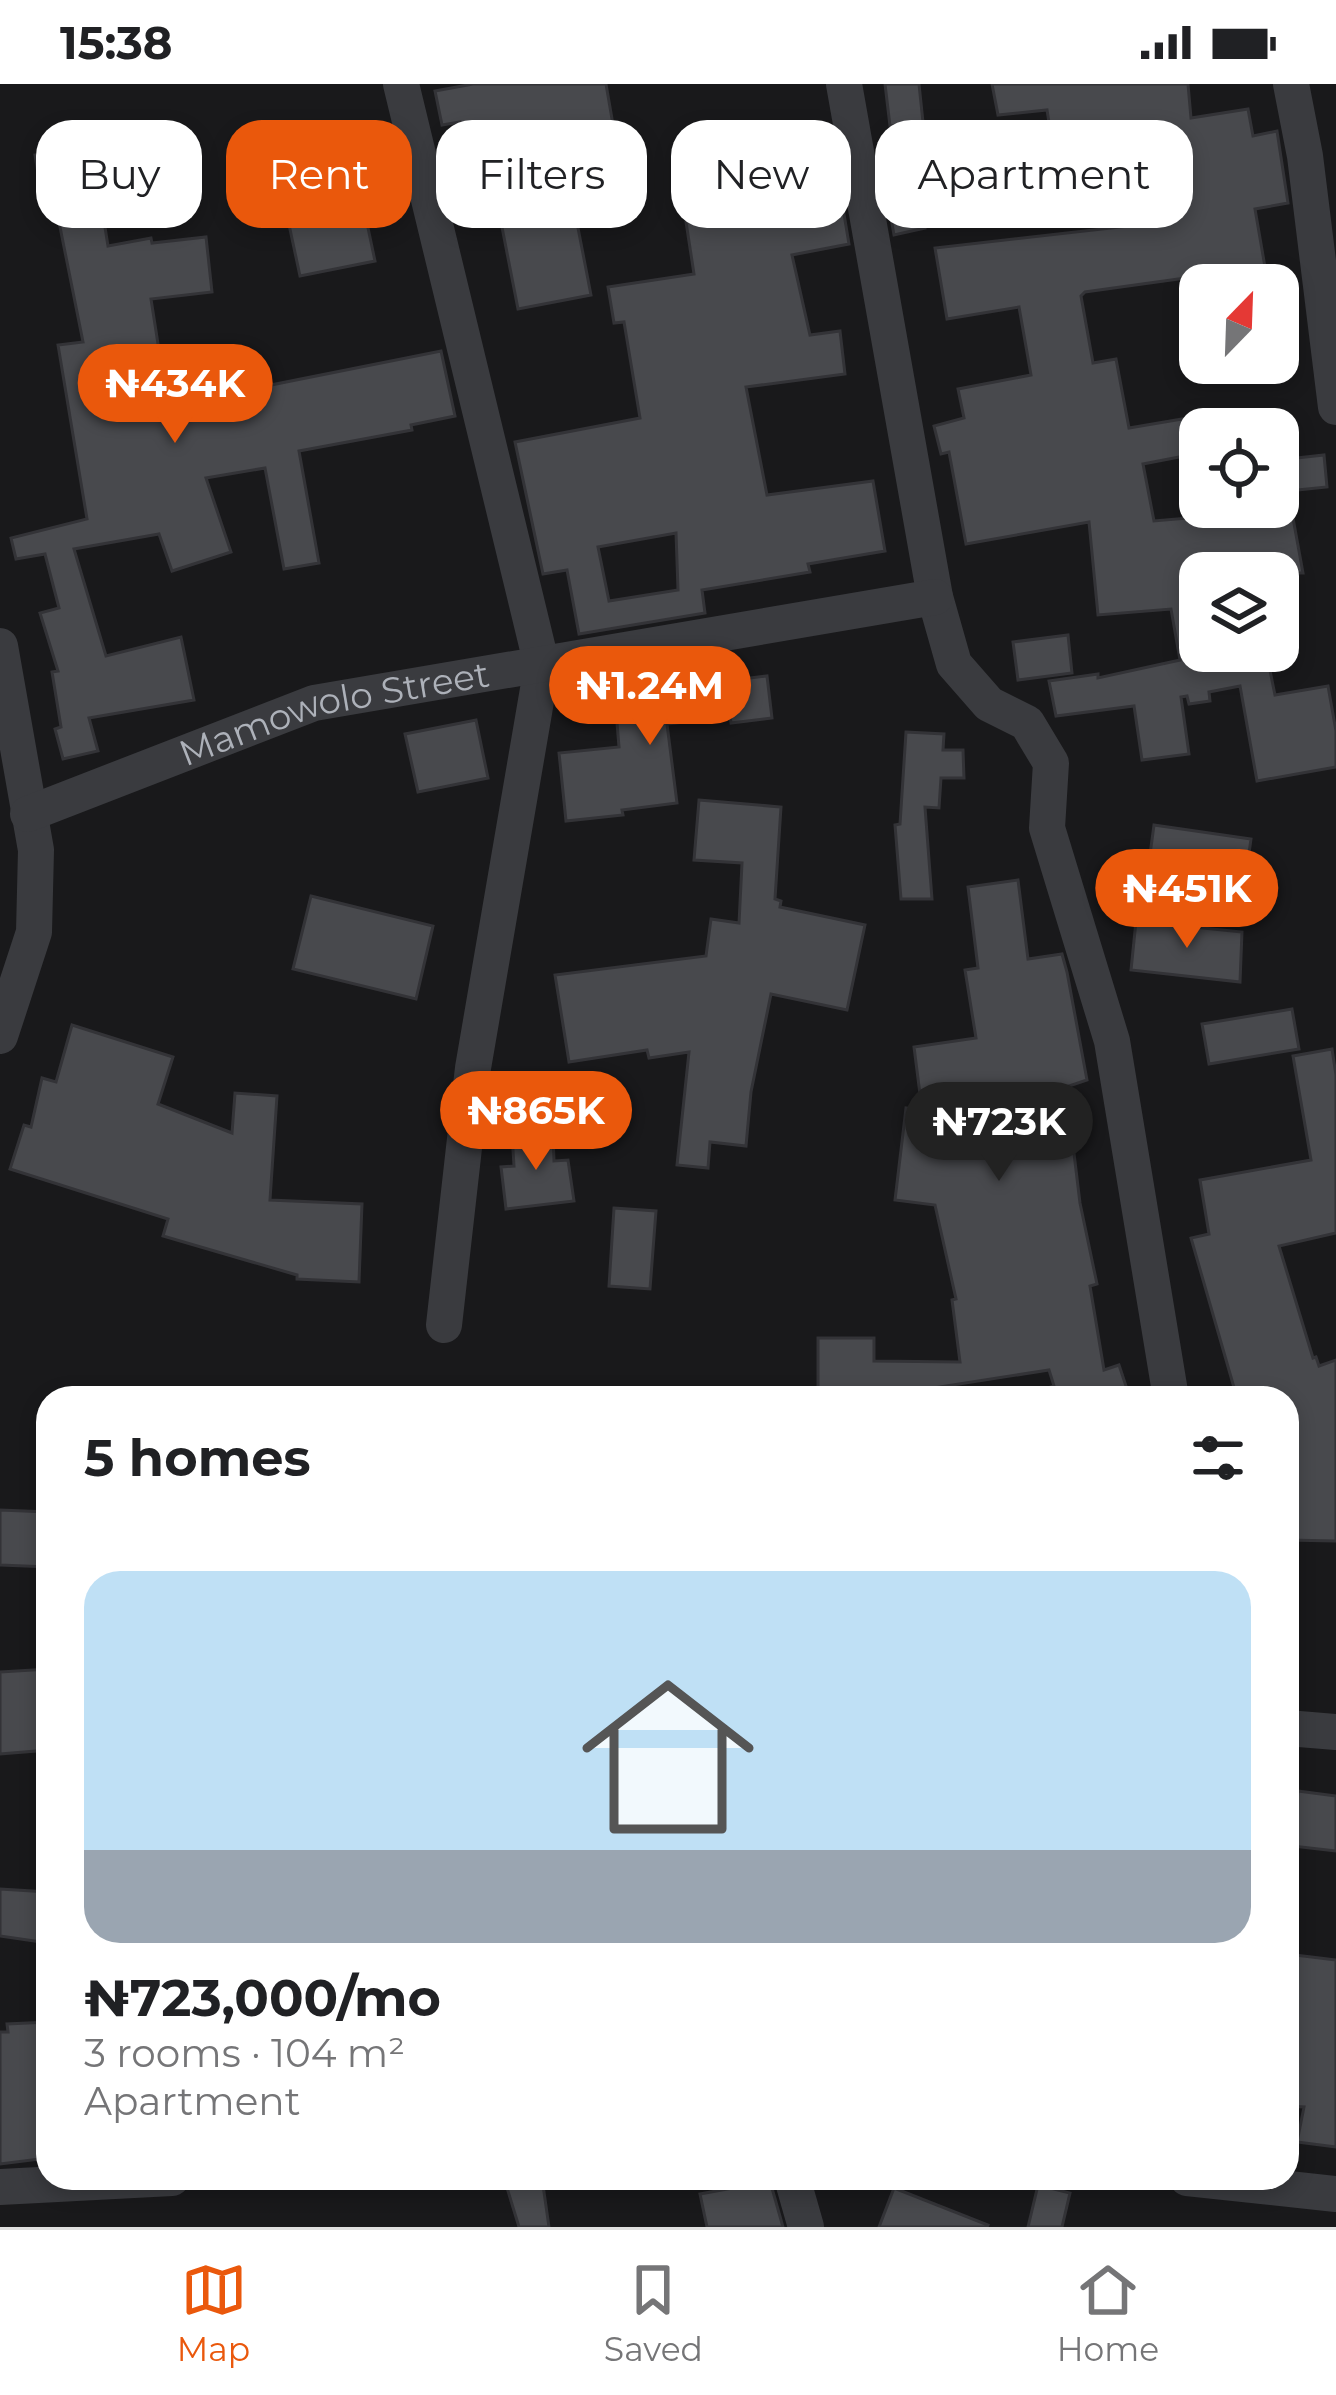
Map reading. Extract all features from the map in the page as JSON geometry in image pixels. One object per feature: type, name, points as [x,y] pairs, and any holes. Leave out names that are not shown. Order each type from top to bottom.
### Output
[{"type":"street","points":[[401,84],[542,666],[473,1068],[444,1325]]},
{"type":"street","points":[[844,84],[935,596],[954,664],[989,704],[1027,723],[1051,763],[1047,828],[1112,1041],[1169,1386]]},
{"type":"street","points":[[1291,84],[1305,156],[1336,407]]},
{"type":"street","name":"Mamowolo Street","points":[[28,814],[314,703],[935,596]]},
{"type":"street","points":[[0,646],[36,850],[34,932],[0,1036]]},
{"type":"street","points":[[1299,1729],[1336,1732]]},
{"type":"street","points":[[0,2187],[36,2185]]},
{"type":"street","points":[[795,2190],[806,2227]]},
{"type":"street","points":[[1250,2190],[1330,2205]]},
{"type":"building","points":[[473,84],[606,84],[612,120],[441,120],[435,91]]},
{"type":"building","points":[[885,84],[919,84],[923,120],[889,120]]},
{"type":"building","points":[[992,84],[1188,84],[1191,118],[1248,109],[1253,136],[1277,131],[1288,203],[1255,209],[1264,264],[1179,264],[1179,279],[1081,296],[1093,363],[1116,359],[1129,428],[1179,420],[1179,457],[1143,464],[1154,521],[1179,519],[1179,528],[1295,528],[1303,573],[1299,573],[1299,552],[1179,552],[1179,654],[1171,609],[1098,615],[1089,522],[966,544],[949,452],[941,454],[934,426],[964,418],[958,389],[1031,375],[1019,307],[947,319],[935,248],[1111,228],[1193,228],[1193,120],[1049,120],[1047,110],[998,115]]},
{"type":"building","points":[[60,228],[105,228],[108,246],[151,238],[152,243],[206,237],[212,292],[151,299],[169,414],[248,400],[246,390],[441,351],[455,416],[411,425],[412,430],[299,451],[319,563],[284,569],[265,468],[206,478],[231,552],[172,571],[159,534],[74,549],[106,656],[181,637],[194,700],[89,718],[98,751],[63,759],[55,729],[61,727],[52,672],[58,671],[40,613],[59,608],[45,554],[16,559],[11,538],[87,519],[58,345],[83,342]]},
{"type":"building","points":[[290,228],[368,228],[375,261],[300,276]]},
{"type":"building","points":[[502,228],[578,228],[591,295],[518,309]]},
{"type":"building","points":[[687,228],[846,228],[849,244],[792,255],[810,335],[840,331],[845,374],[746,387],[767,495],[873,481],[885,551],[808,564],[810,572],[702,590],[705,613],[579,634],[567,570],[543,574],[515,442],[640,418],[624,322],[614,323],[608,287],[694,274]],"holes":[[[676,533],[678,590],[609,601],[598,547]]]},
{"type":"building","points":[[893,228],[925,228],[894,235]]},
{"type":"building","points":[[1324,455],[1327,487],[1299,490],[1299,458]]},
{"type":"building","points":[[1068,635],[1072,673],[1018,680],[1013,642]]},
{"type":"building","points":[[1179,660],[1179,672],[1270,672],[1275,695],[1328,686],[1336,767],[1257,781],[1240,686],[1209,692],[1210,701],[1189,704],[1187,696],[1181,697],[1189,754],[1142,760],[1134,706],[1056,716],[1049,681],[1098,674],[1098,678]]},
{"type":"building","points":[[767,676],[772,718],[667,724],[677,803],[566,821],[559,753],[619,747],[615,699],[726,687],[725,681]]},
{"type":"building","points":[[476,720],[488,778],[418,792],[405,734]]},
{"type":"building","points":[[906,732],[944,734],[943,750],[963,750],[964,778],[941,778],[939,808],[925,807],[932,899],[901,899],[895,825],[900,824]]},
{"type":"building","points":[[699,800],[781,807],[775,899],[781,901],[780,907],[865,925],[847,1010],[771,994],[751,1092],[746,1146],[710,1142],[708,1168],[677,1165],[689,1052],[649,1058],[647,1050],[569,1062],[555,975],[706,956],[711,919],[739,923],[742,863],[694,860]]},
{"type":"building","points":[[1154,825],[1251,839],[1245,882],[1148,869]]},
{"type":"building","points":[[1018,880],[1028,959],[1062,954],[1087,1080],[1066,1087],[1080,1203],[1097,1284],[1090,1286],[1104,1370],[1119,1365],[1126,1386],[1054,1386],[1049,1370],[946,1386],[818,1386],[818,1338],[874,1338],[874,1361],[960,1362],[952,1300],[956,1299],[935,1205],[895,1200],[906,1108],[922,1110],[914,1047],[976,1038],[965,970],[978,968],[968,887]]},
{"type":"building","points":[[311,896],[433,926],[416,999],[293,969]]},
{"type":"building","points":[[1136,921],[1242,932],[1240,982],[1131,970]]},
{"type":"building","points":[[1292,1009],[1299,1049],[1209,1064],[1202,1024]]},
{"type":"building","points":[[72,1025],[173,1057],[158,1104],[232,1133],[235,1093],[277,1096],[270,1200],[362,1204],[359,1282],[297,1279],[297,1275],[163,1236],[168,1219],[10,1169],[24,1125],[31,1127],[42,1078],[56,1082]]},
{"type":"building","points":[[1332,1049],[1336,1075],[1336,1233],[1279,1246],[1313,1358],[1319,1366],[1336,1360],[1336,1541],[1299,1540],[1299,1386],[1234,1386],[1191,1238],[1209,1234],[1200,1180],[1311,1160],[1293,1056]]},
{"type":"building","points":[[553,1132],[554,1161],[568,1160],[574,1201],[506,1209],[501,1167],[514,1166],[512,1134]]},
{"type":"building","points":[[614,1208],[656,1211],[650,1289],[609,1286]]},
{"type":"building","points":[[0,1510],[36,1512],[36,1566],[0,1565]]},
{"type":"building","points":[[36,1670],[36,1751],[0,1754],[0,1672]]},
{"type":"building","points":[[1299,1791],[1336,1796],[1336,1851],[1299,1847]]},
{"type":"building","points":[[0,1889],[36,1891],[36,1941],[0,1936]]},
{"type":"building","points":[[1299,1955],[1336,1960],[1336,2147],[1299,2142],[1304,2107],[1299,2107]]},
{"type":"building","points":[[36,2023],[36,2160],[0,2164],[0,2032],[8,2032],[7,2024]]},
{"type":"building","points":[[508,2190],[544,2190],[549,2227],[519,2227]]},
{"type":"building","points":[[773,2190],[783,2227],[707,2227],[700,2194]]},
{"type":"building","points":[[893,2190],[988,2225],[987,2227],[879,2227]]},
{"type":"building","points":[[1037,2190],[1070,2193],[1062,2227],[1028,2227]]}]
